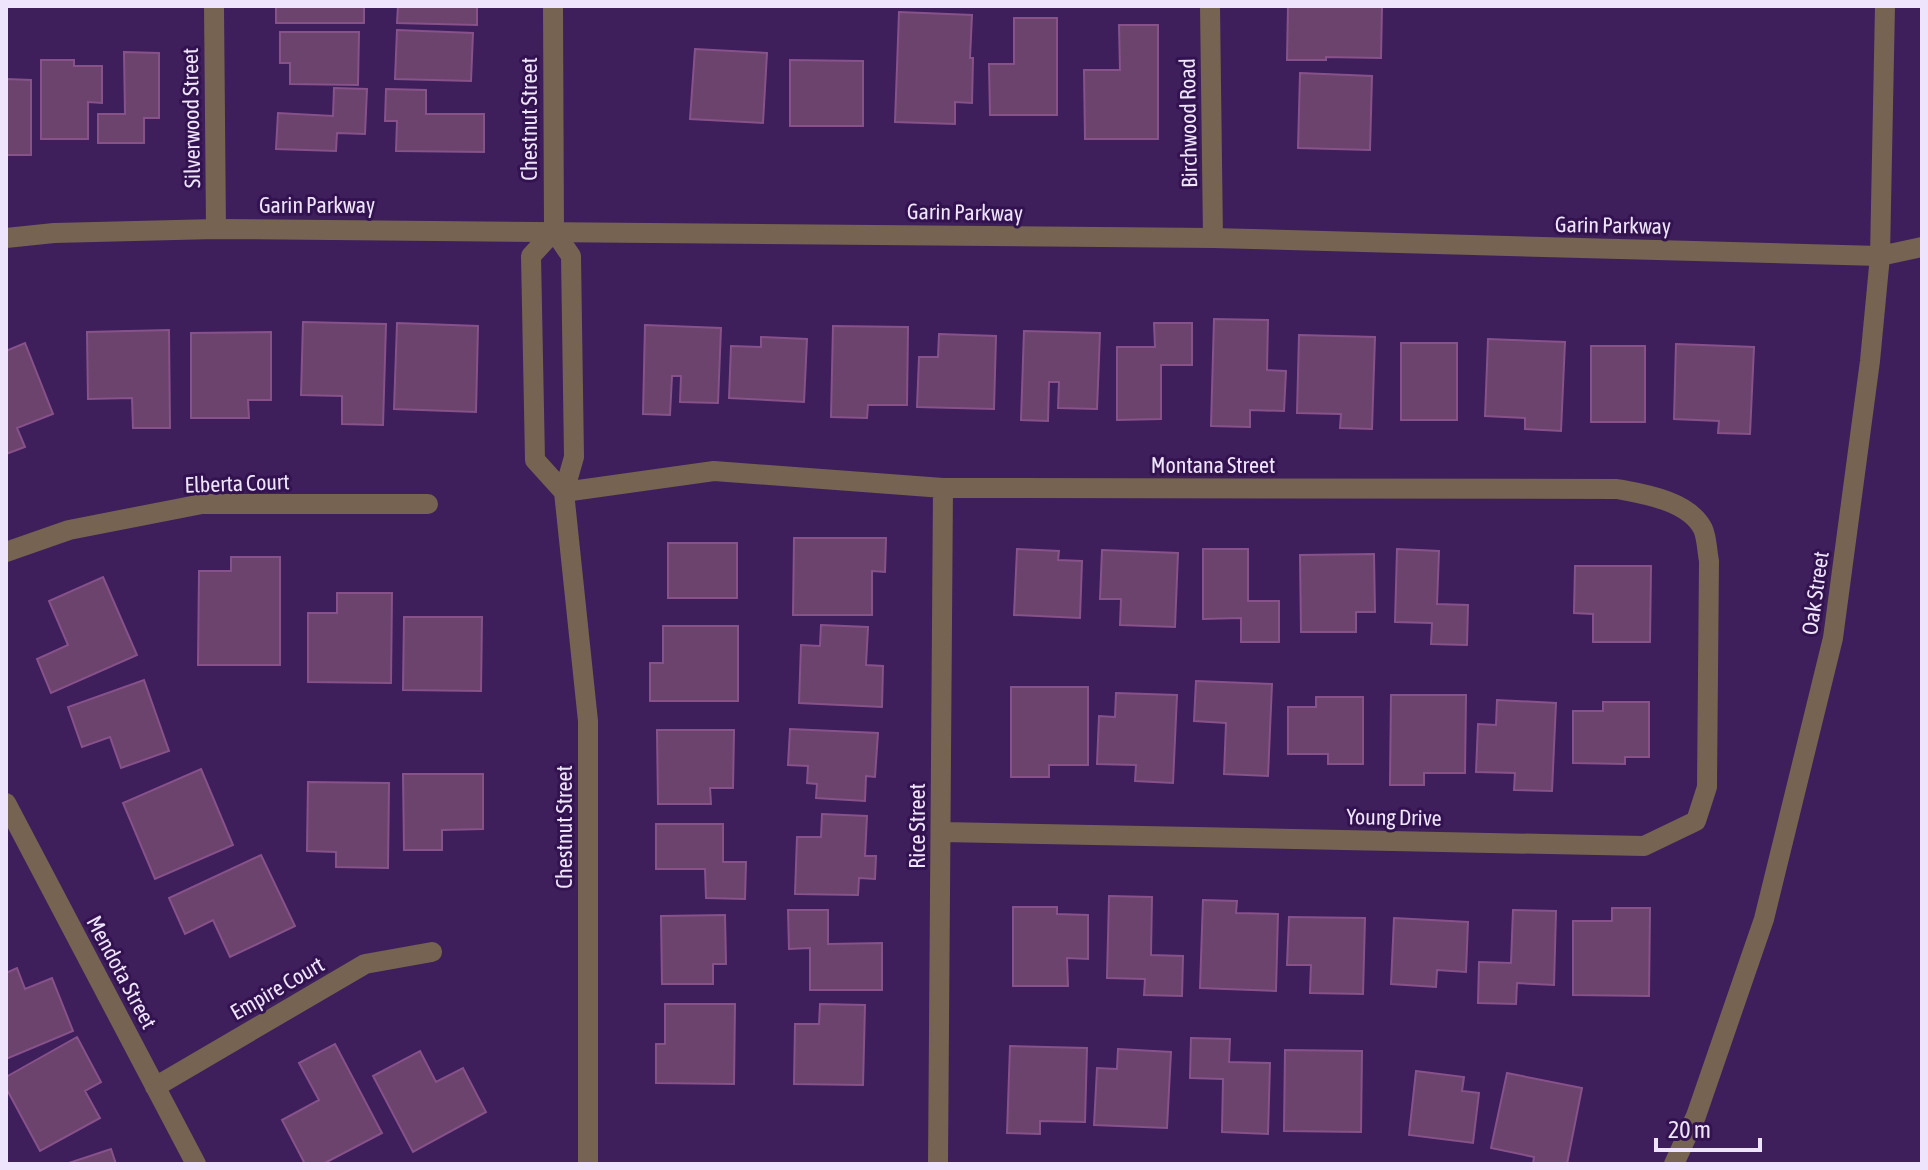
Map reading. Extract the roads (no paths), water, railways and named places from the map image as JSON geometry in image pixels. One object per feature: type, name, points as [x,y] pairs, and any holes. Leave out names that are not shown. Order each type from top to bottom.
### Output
[{"type":"street","name":"Silverwood Street","points":[[214,6],[216,229]]},
{"type":"street","name":"Chestnut Street","points":[[553,6],[554,231],[571,256],[574,457],[564,492],[588,721],[588,1164]]},
{"type":"street","name":"Birchwood Road","points":[[1210,6],[1213,238]]},
{"type":"street","name":"Oak Street","points":[[1674,1164],[1696,1116],[1764,919],[1833,638],[1870,361],[1880,256],[1885,6]]},
{"type":"street","name":"Garin Parkway","points":[[6,238],[54,233],[216,229],[1213,238],[1880,256],[1922,247]]},
{"type":"street","points":[[554,231],[531,256],[535,460],[564,492]]},
{"type":"street","name":"Montana Street","points":[[564,492],[714,471],[943,488],[1617,489],[1654,496],[1688,512],[1703,529],[1709,561],[1708,678]]},
{"type":"street","name":"Rice Street","points":[[938,1164],[943,488]]},
{"type":"street","name":"Elberta Court","points":[[6,552],[69,530],[202,504],[428,504]]},
{"type":"street","name":"Young Drive","points":[[942,832],[1644,846],[1696,821],[1707,787],[1708,678]]},
{"type":"street","name":"Mendota Street","points":[[6,803],[196,1164]]},
{"type":"street","name":"Empire Court","points":[[155,1087],[365,964],[432,952]]}]
